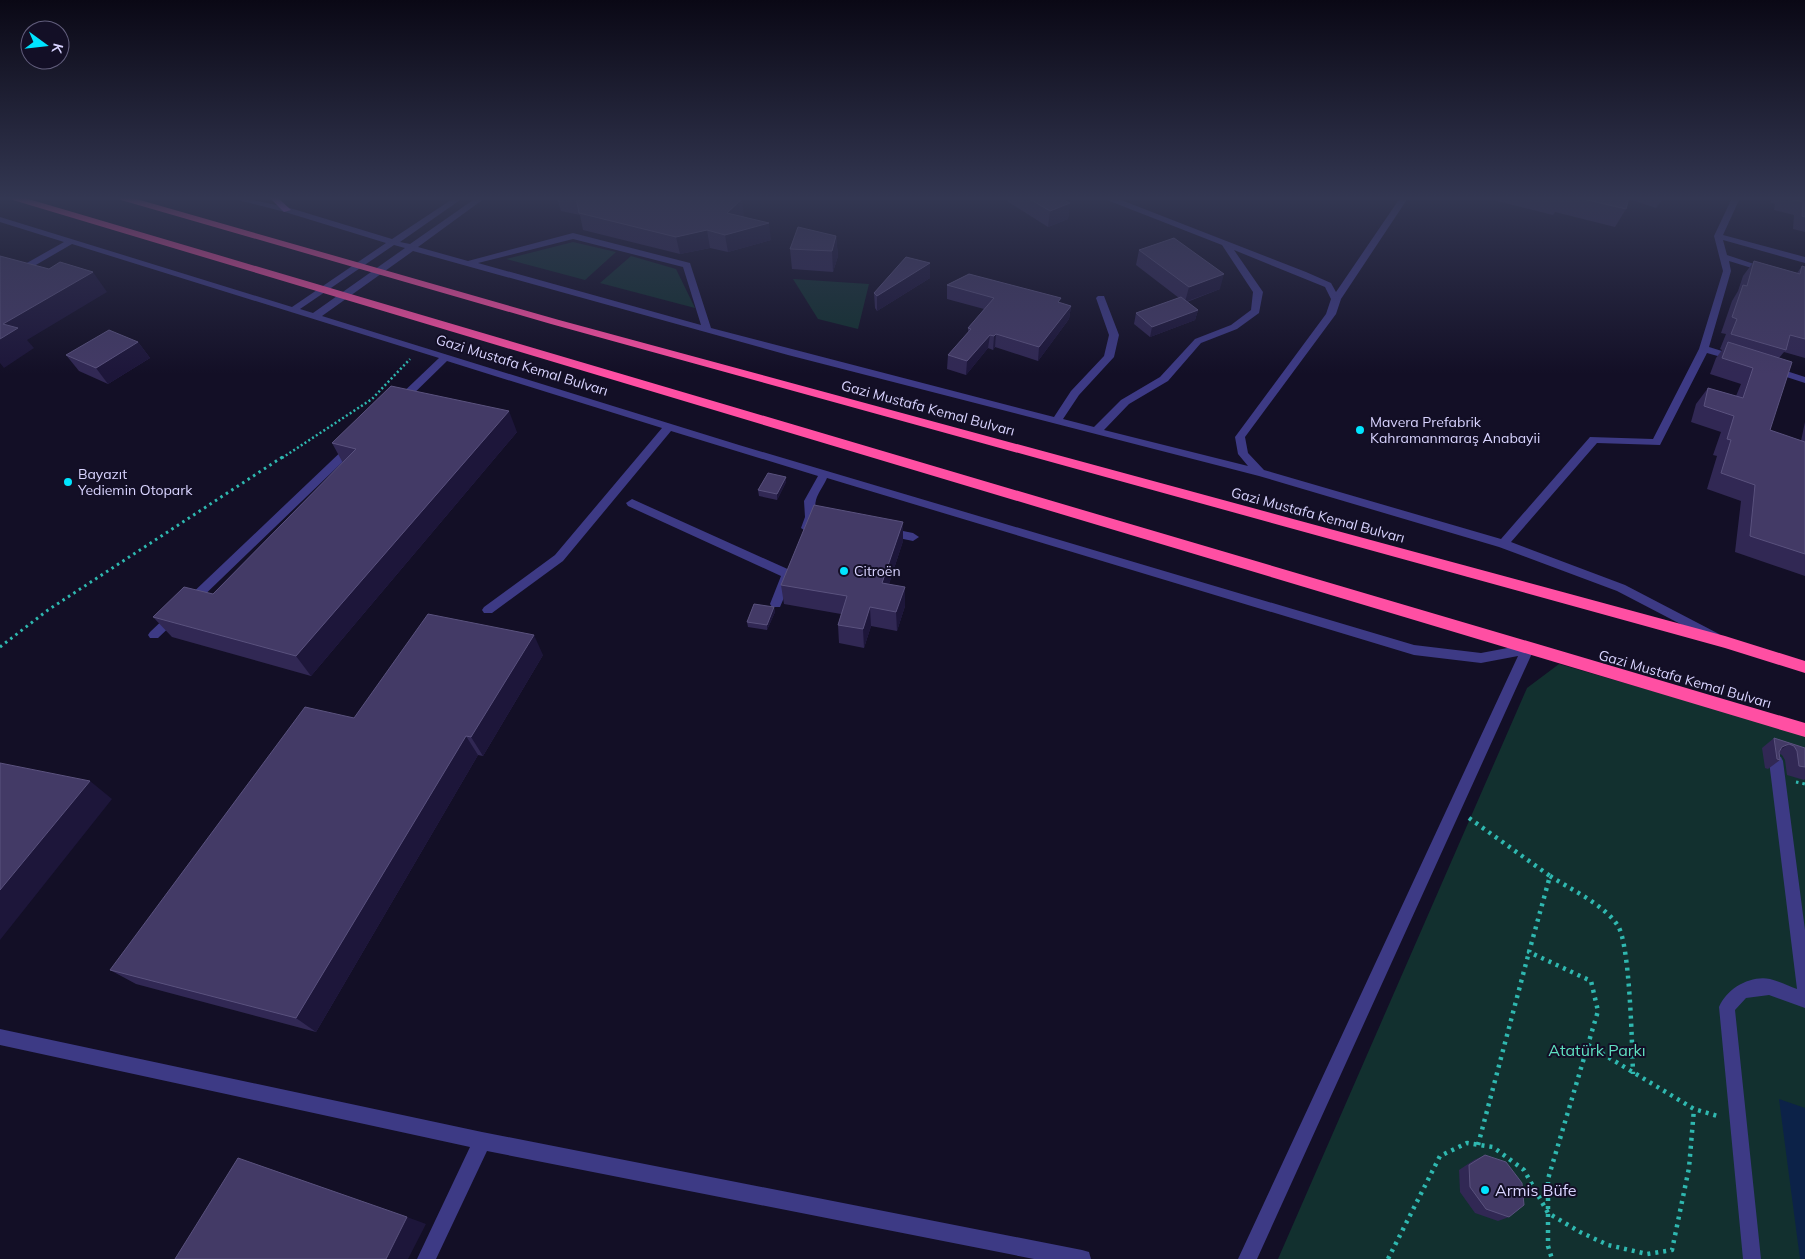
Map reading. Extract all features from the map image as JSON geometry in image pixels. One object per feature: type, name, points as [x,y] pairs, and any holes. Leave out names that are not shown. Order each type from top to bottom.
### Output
[{"type":"highway","name":"Gazi Mustafa Kemal Bulvarı","points":[[214,257],[1805,730]]},
{"type":"highway","name":"Gazi Mustafa Kemal Bulvarı","points":[[328,257],[565,325],[1725,642],[1805,667]]},
{"type":"street","points":[[0,268],[19,272],[45,257]]},
{"type":"street","name":"Gazi Mustafa Kemal Bulvarı","points":[[122,257],[668,427],[1414,650],[1481,658],[1528,649]]},
{"type":"street","points":[[293,310],[370,257]]},
{"type":"street","points":[[314,316],[397,257]]},
{"type":"street","name":"Gazi Mustafa Kemal Bulvarı","points":[[446,257],[791,353],[1260,473],[1502,544],[1621,588],[1725,642]]},
{"type":"street","points":[[468,263],[492,257]]},
{"type":"street","points":[[655,257],[687,265],[707,329]]},
{"type":"street","points":[[1095,432],[1125,402],[1164,379],[1198,341],[1234,327],[1256,311],[1258,292],[1234,257]]},
{"type":"street","points":[[1258,257],[1328,285],[1336,299]]},
{"type":"street","points":[[1260,473],[1242,454],[1240,437],[1331,314],[1336,299],[1364,257]]},
{"type":"street","points":[[1502,544],[1594,440],[1656,443],[1704,349],[1727,271],[1725,257],[1778,273]]},
{"type":"street","points":[[1056,422],[1075,393],[1109,357],[1114,335],[1101,298]]},
{"type":"street","points":[[1704,349],[1741,360]]},
{"type":"street","points":[[389,412],[446,357]]},
{"type":"street","points":[[1759,366],[1805,380]]},
{"type":"street","points":[[488,610],[559,558],[668,427]]},
{"type":"street","points":[[154,635],[360,439]]},
{"type":"street","points":[[802,541],[816,518],[810,501],[824,474]]},
{"type":"street","points":[[632,503],[790,570],[776,604]]},
{"type":"street","points":[[876,529],[912,536]]},
{"type":"street","points":[[1247,1259],[1528,649]]},
{"type":"street","points":[[1776,761],[1805,992]]},
{"type":"street","points":[[1752,1259],[1727,1007],[1742,991],[1770,987],[1805,1000]]},
{"type":"street","points":[[0,1037],[482,1141],[1082,1259]]},
{"type":"street","points":[[426,1259],[482,1141]]},
{"type":"path","points":[[0,647],[48,610],[372,399],[419,349]]},
{"type":"path","points":[[1804,777],[1805,784]]},
{"type":"path","points":[[1454,807],[1598,908],[1619,927],[1624,954],[1633,1074]]},
{"type":"path","points":[[1478,1145],[1550,876]]},
{"type":"path","points":[[1529,952],[1591,981],[1598,1011],[1548,1179],[1548,1246],[1552,1259]]},
{"type":"path","points":[[1588,1046],[1694,1109],[1737,1121]]},
{"type":"path","points":[[1388,1259],[1440,1156],[1466,1143],[1493,1147],[1524,1170],[1548,1213],[1580,1232],[1608,1245],[1647,1254],[1672,1250],[1689,1168],[1694,1109]]},
{"type":"green space","points":[[515,257],[611,257],[585,280],[506,259]]},
{"type":"green space","points":[[630,257],[634,257],[676,269],[695,308],[600,283]]},
{"type":"green space","points":[[793,279],[869,284],[858,329],[818,319]]},
{"type":"green space","name":"Atatürk Parkı","points":[[1559,664],[1805,735],[1805,1259],[1278,1259],[1527,688]]},
{"type":"water","points":[[1779,1099],[1805,1108],[1805,1259],[1800,1259]]},
{"type":"building","points":[[0,257],[49,269],[60,262],[93,272],[3,324],[18,328],[0,339]]},
{"type":"building","points":[[906,257],[930,263],[877,296],[874,293]]},
{"type":"building","points":[[1148,257],[1200,257],[1224,274],[1189,287]]},
{"type":"building","points":[[1754,261],[1800,274],[1802,266],[1805,267],[1805,339],[1790,335],[1786,350],[1731,334],[1737,319],[1732,317],[1743,285],[1747,286]]},
{"type":"building","points":[[969,274],[1061,298],[1058,302],[1071,306],[1039,347],[996,334],[994,336],[990,335],[967,361],[948,355],[971,329],[968,328],[994,298],[947,285]]},
{"type":"building","points":[[1181,297],[1198,310],[1152,327],[1136,313]]},
{"type":"building","points":[[109,330],[138,342],[96,368],[66,355]]},
{"type":"building","points":[[1728,342],[1792,362],[1770,430],[1805,442],[1805,554],[1750,536],[1755,485],[1721,473],[1731,440],[1727,439],[1734,416],[1704,406],[1708,388],[1743,398],[1753,368],[1722,358]]},
{"type":"building","points":[[391,386],[509,411],[296,656],[153,617],[184,587],[213,594],[356,449],[332,443]]},
{"type":"building","points":[[768,473],[786,477],[777,494],[758,490]]},
{"type":"building","name":"Citroën","points":[[814,505],[903,522],[882,583],[905,587],[896,612],[870,607],[863,629],[838,625],[847,596],[781,585]]},
{"type":"building","points":[[754,604],[774,607],[767,625],[747,622]]},
{"type":"building","points":[[428,614],[534,635],[471,737],[466,736],[296,1018],[110,970],[305,707],[354,718]]},
{"type":"building","points":[[1774,738],[1805,748],[1805,767],[1799,766],[1797,751],[1794,746],[1789,744],[1782,747],[1779,752],[1780,760],[1777,759]]},
{"type":"building","points":[[0,763],[90,781],[0,890]]},
{"type":"building","name":"Armis Büfe","points":[[1485,1155],[1506,1162],[1522,1183],[1524,1205],[1509,1217],[1486,1209],[1470,1187],[1469,1165]]},
{"type":"building","points":[[238,1158],[407,1217],[386,1259],[175,1259]]},
{"type":"place","name":"Mavera Prefabrik Kahramanmaraş Anabayii","points":[[1360,430]]},
{"type":"place","name":"Bayazıt Yediemin Otopark","points":[[68,482]]},
{"type":"place","name":"Citroën","points":[[844,571]]},
{"type":"place","name":"Armis Büfe","points":[[1485,1190]]}]
